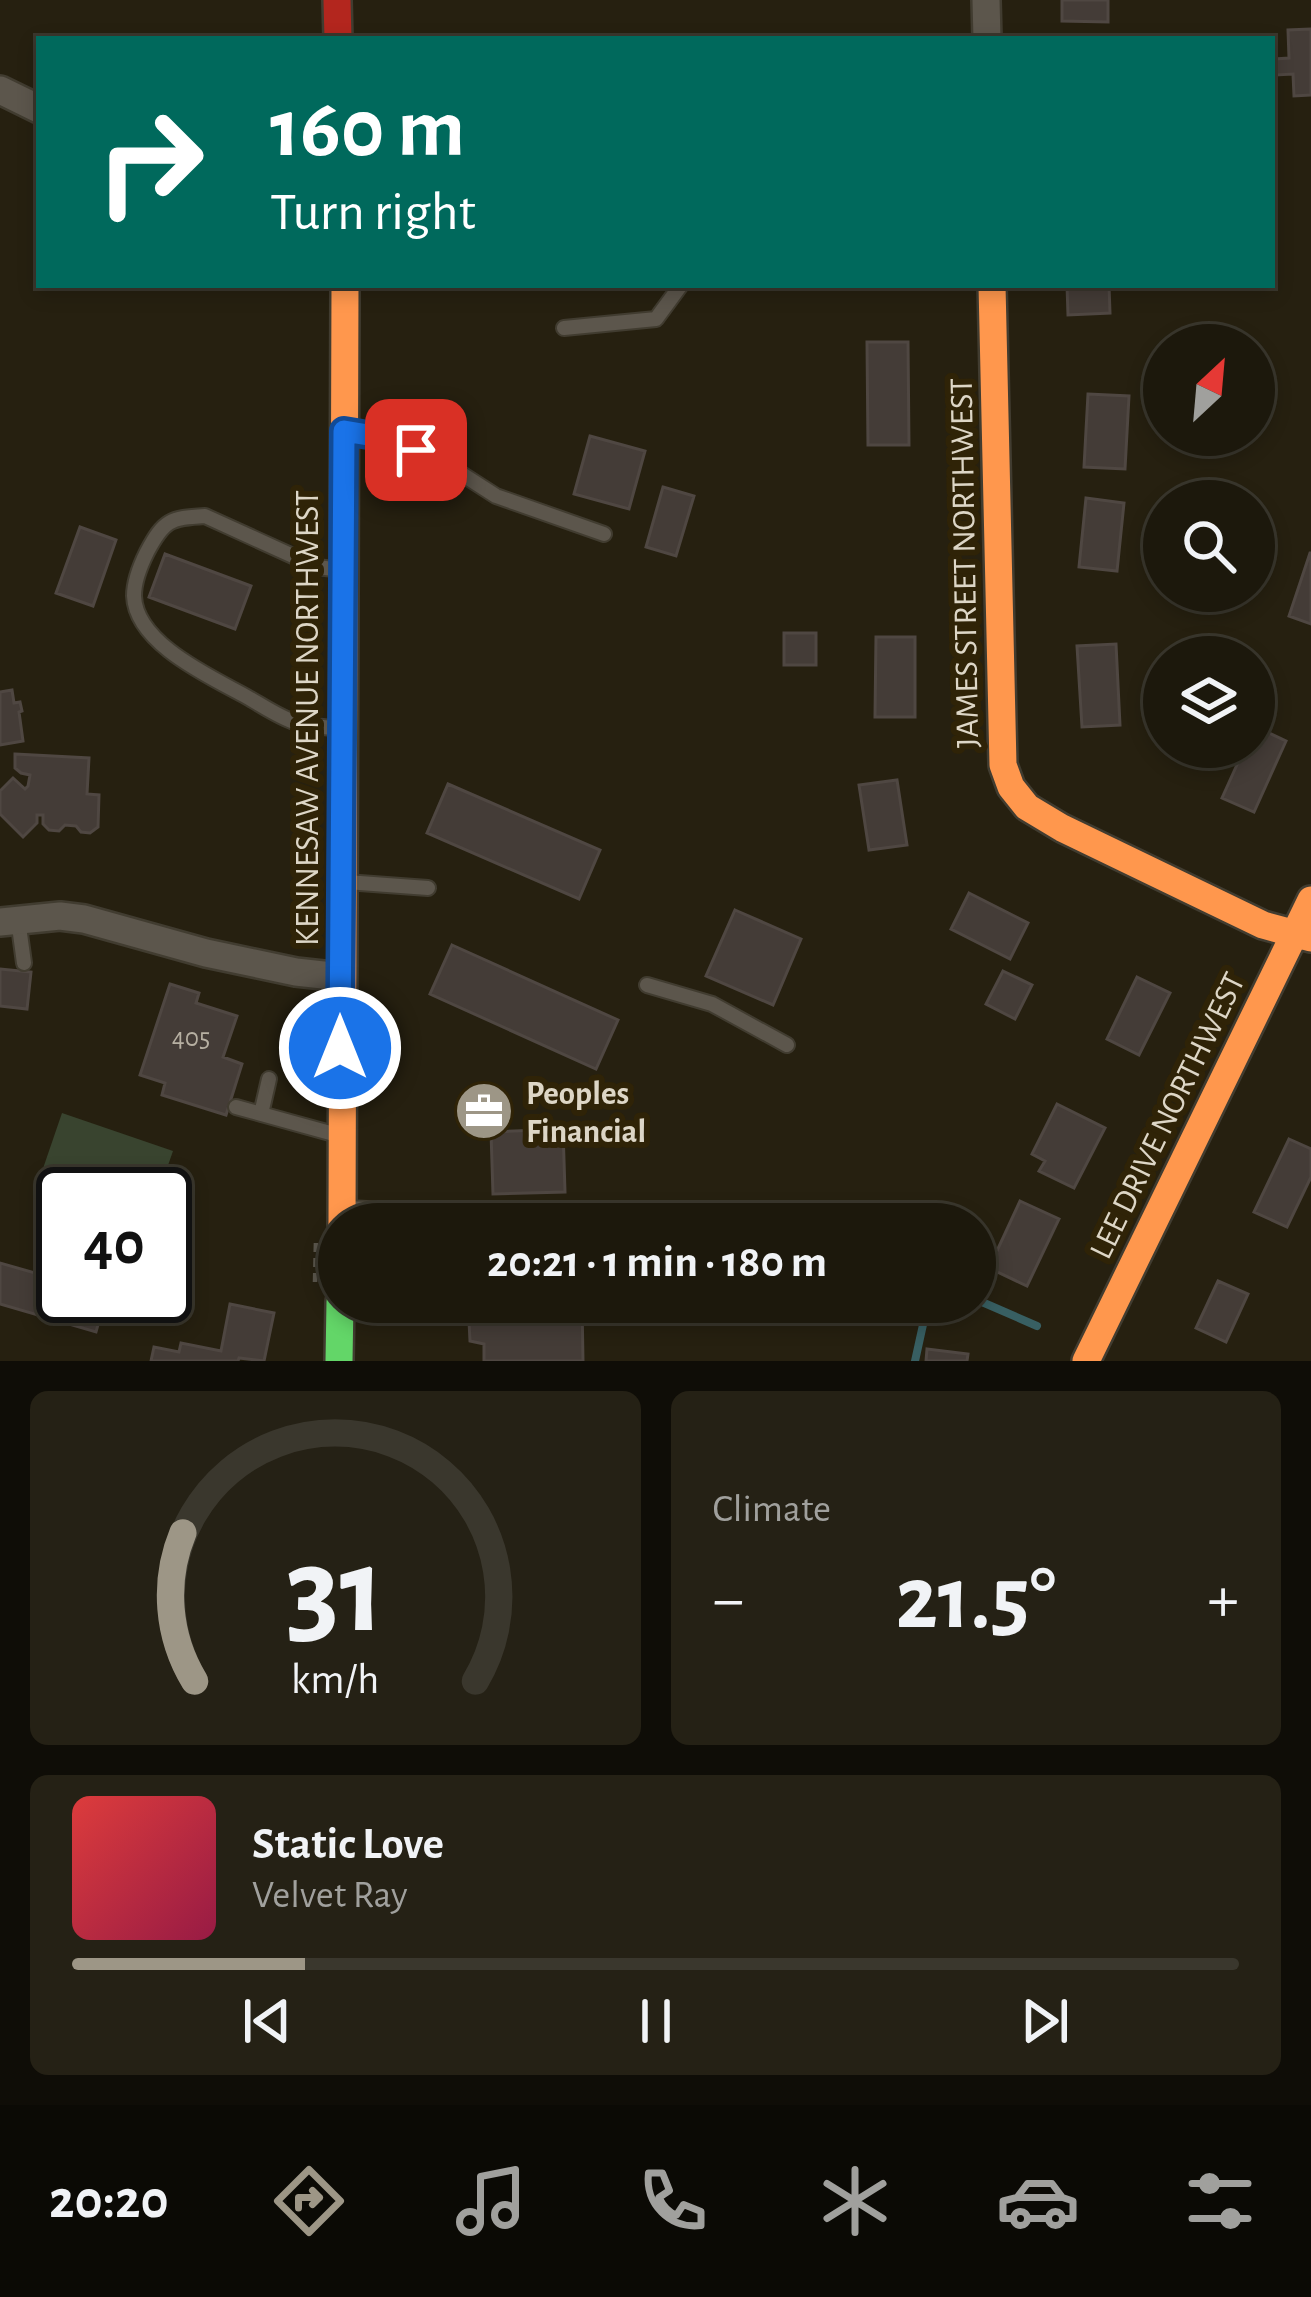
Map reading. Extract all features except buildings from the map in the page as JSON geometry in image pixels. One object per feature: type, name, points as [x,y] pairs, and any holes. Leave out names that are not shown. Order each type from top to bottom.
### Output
[{"type":"street","points":[[337,0],[338,36]]},
{"type":"street","points":[[986,0],[987,36]]},
{"type":"street","points":[[0,90],[36,108]]},
{"type":"street","name":"KENNESAW AVENUE NORTHWEST","points":[[342,1203],[344,288]]},
{"type":"street","name":"JAMES STREET NORTHWEST","points":[[992,288],[1003,765],[1011,787],[1027,807],[1061,828],[1263,925],[1303,936]]},
{"type":"street","name":"LEE DRIVE NORTHWEST","points":[[1086,1361],[1303,936],[1311,900]]},
{"type":"street","points":[[9,921],[60,916],[83,919],[206,953],[341,977]]},
{"type":"street","points":[[339,1361],[340,1323]]},
{"type":"lane","points":[[564,328],[656,319],[679,288]]},
{"type":"lane","points":[[344,431],[392,439],[440,460],[496,496],[604,534]]},
{"type":"lane","points":[[343,570],[317,567],[205,516],[187,517],[161,527],[143,560],[134,599],[154,636],[191,666],[292,722],[343,729]]},
{"type":"lane","points":[[341,881],[428,888]]},
{"type":"lane","points":[[9,921],[24,963]]},
{"type":"lane","points":[[647,985],[712,1004],[787,1045]]},
{"type":"lane","points":[[260,1114],[269,1079]]},
{"type":"lane","points":[[236,1107],[340,1136]]},
{"type":"green space","points":[[62,1113],[173,1151],[167,1167],[44,1167]]},
{"type":"waterway","points":[[996,1308],[1037,1326]]},
{"type":"waterway","points":[[915,1361],[923,1323]]},
{"type":"traffic: fast","points":[[339,1361],[340,1323]]},
{"type":"traffic: slow","points":[[342,1203],[345,288]]},
{"type":"traffic: slow","points":[[992,288],[1003,765],[1011,787],[1027,807],[1062,828],[1263,925],[1311,938]]},
{"type":"traffic: slow","points":[[1086,1361],[1311,900]]},
{"type":"traffic: jam","points":[[337,0],[338,36]]},
{"type":"place","name":"Peoples Financial","points":[[484,1111]]},
{"type":"route","points":[[340,1048],[344,431],[392,439],[416,450]]}]
